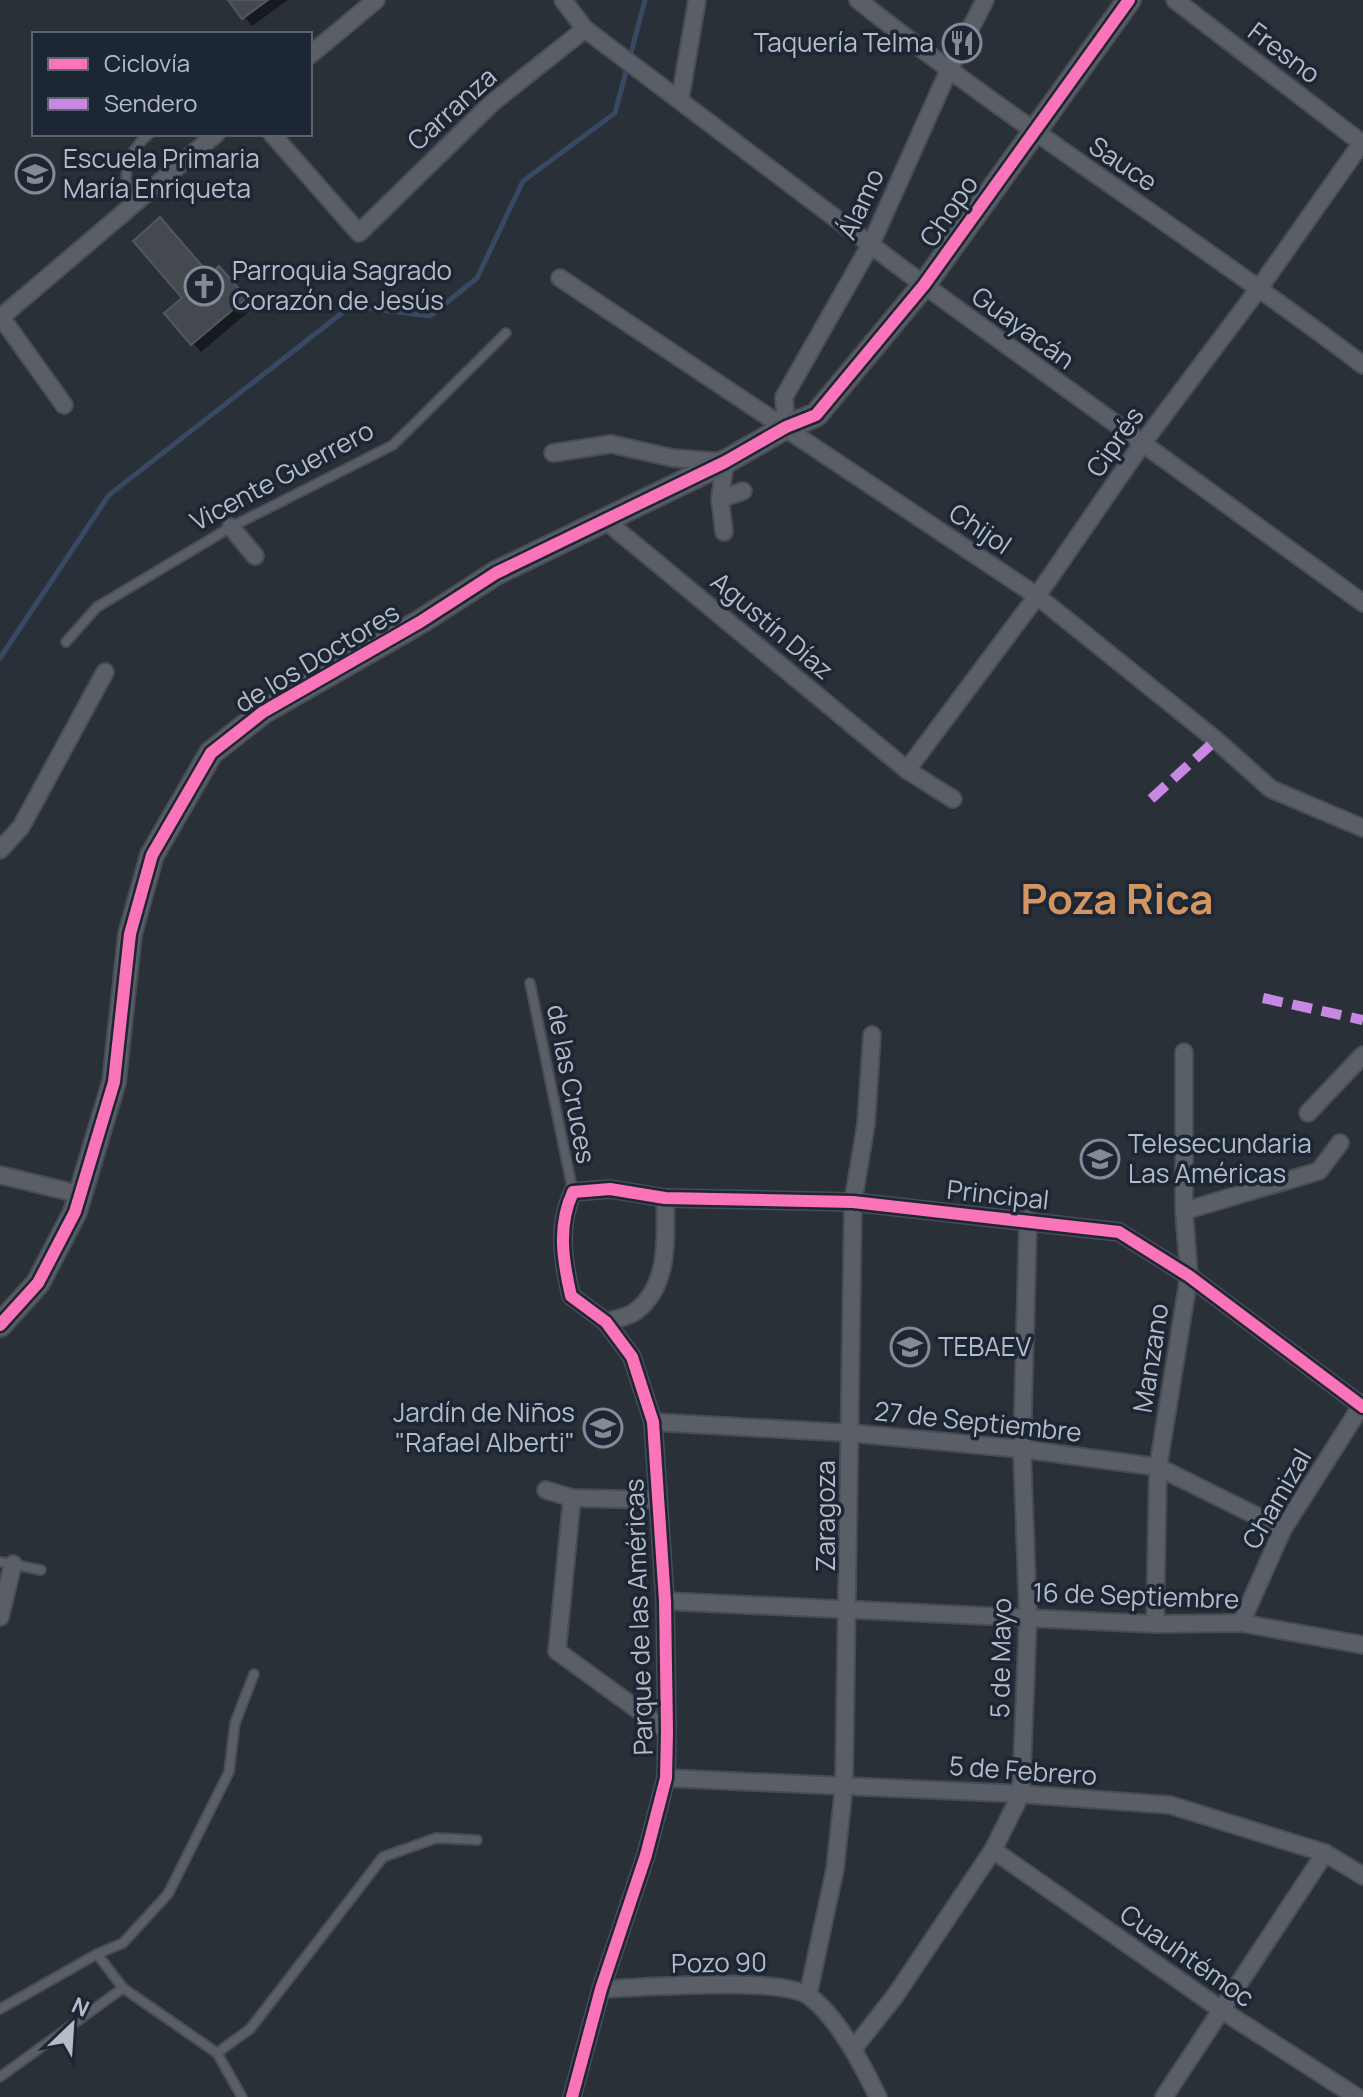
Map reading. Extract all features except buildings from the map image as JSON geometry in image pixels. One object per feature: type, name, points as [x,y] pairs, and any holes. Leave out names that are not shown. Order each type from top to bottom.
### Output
[{"type":"street","points":[[312,53],[376,0]]},
{"type":"street","name":"Guayacán","points":[[563,0],[585,29],[924,285],[1363,603]]},
{"type":"street","points":[[680,100],[697,0]]},
{"type":"street","name":"Sauce","points":[[858,0],[948,72],[1260,287],[1363,365]]},
{"type":"street","name":"Álamo","points":[[786,427],[784,397],[871,244],[948,72],[985,0]]},
{"type":"street","name":"Chopo","points":[[786,427],[816,415],[924,285],[1031,131],[1129,0]]},
{"type":"street","name":"Fresno","points":[[1175,0],[1363,143]]},
{"type":"street","name":"Carranza","points":[[274,136],[359,233],[492,103],[585,29]]},
{"type":"street","points":[[64,405],[1,317],[214,136]]},
{"type":"street","name":"Ciprés","points":[[907,770],[1037,596],[1142,444],[1363,143]]},
{"type":"street","name":"Chijol","points":[[560,278],[1037,596],[1216,740],[1271,789],[1363,828]]},
{"type":"street","name":"de los Doctores","points":[[0,1325],[38,1283],[70,1226],[114,1082],[130,934],[152,855],[211,753],[263,712],[420,622],[496,573],[725,462],[786,427]]},
{"type":"street","points":[[553,453],[611,444],[673,458],[725,462],[720,499],[724,532]]},
{"type":"street","points":[[720,499],[743,491]]},
{"type":"street","name":"Agustín Díaz","points":[[605,520],[907,770],[953,799]]},
{"type":"street","points":[[231,527],[255,556]]},
{"type":"street","points":[[0,850],[21,827],[105,672]]},
{"type":"street","name":"Zaragoza","points":[[808,1995],[835,1869],[844,1786],[853,1202],[866,1124],[872,1035]]},
{"type":"street","name":"Manzano","points":[[1155,1624],[1158,1467],[1189,1276],[1184,1211],[1184,1052]]},
{"type":"street","points":[[1308,1113],[1363,1055]]},
{"type":"street","points":[[1184,1211],[1319,1171],[1340,1143]]},
{"type":"street","points":[[0,1175],[79,1194]]},
{"type":"street","name":"Principal","points":[[573,1192],[610,1189],[665,1198],[853,1202],[1028,1219],[1119,1232],[1189,1276],[1362,1405]]},
{"type":"street","name":"Parque de las Américas","points":[[572,2097],[601,1989],[646,1855],[666,1778],[667,1731],[665,1601],[653,1422],[632,1357],[606,1322],[571,1296],[564,1263],[563,1229],[573,1192]]},
{"type":"street","points":[[606,1322],[636,1312],[655,1287],[666,1250],[665,1198]]},
{"type":"street","name":"5 de Mayo","points":[[854,2048],[895,1996],[993,1850],[1021,1794],[1028,1615],[1022,1449],[1028,1219]]},
{"type":"street","name":"Chamizal","points":[[1241,1623],[1283,1529],[1362,1405]]},
{"type":"street","name":"27 de Septiembre","points":[[653,1422],[850,1433],[1022,1449],[1158,1467],[1283,1529]]},
{"type":"street","points":[[546,1490],[572,1498],[657,1500]]},
{"type":"street","points":[[572,1498],[557,1651],[667,1731]]},
{"type":"street","points":[[0,1617],[6,1563]]},
{"type":"street","name":"16 de Septiembre","points":[[665,1601],[849,1611],[1028,1615],[1155,1624],[1241,1623],[1363,1645]]},
{"type":"street","name":"5 de Febrero","points":[[666,1778],[1021,1794],[1170,1805],[1325,1853],[1363,1876]]},
{"type":"street","name":"Cuauhtémoc","points":[[993,1850],[1223,2011],[1357,2097]]},
{"type":"street","points":[[1164,2097],[1325,1853]]},
{"type":"street","name":"Pozo 90","points":[[601,1989],[777,1986],[808,1995]]},
{"type":"street","points":[[808,1995],[854,2048],[878,2097]]},
{"type":"lane","points":[[129,207],[125,170],[132,149],[147,136]]},
{"type":"lane","name":"Vicente Guerrero","points":[[66,642],[97,607],[231,527],[393,445],[506,333]]},
{"type":"lane","name":"de las Cruces","points":[[530,983],[573,1192]]},
{"type":"lane","points":[[6,1563],[41,1570]]},
{"type":"lane","points":[[0,2009],[97,1954],[123,1943],[168,1894],[229,1772],[235,1723],[254,1674]]},
{"type":"lane","points":[[217,2053],[250,2029],[383,1857],[436,1838],[477,1840]]},
{"type":"lane","points":[[97,1954],[123,1988],[217,2053],[242,2097]]},
{"type":"lane","points":[[0,2077],[123,1988]]},
{"type":"waterway","points":[[0,658],[109,495],[351,306],[430,316],[477,278],[523,181],[615,113],[645,0]]},
{"type":"marked path","points":[[1151,799],[1216,740]]},
{"type":"marked path","points":[[1263,998],[1363,1020]]},
{"type":"cycle path","points":[[0,1325],[38,1283],[75,1212],[114,1082],[130,934],[152,855],[211,753],[263,712],[420,622],[496,573],[725,462],[786,427],[816,415],[924,285],[1129,0]]},
{"type":"cycle path","points":[[572,2097],[601,1989],[646,1855],[666,1778],[667,1731],[665,1601],[653,1422],[632,1357],[606,1322],[571,1296],[563,1231],[573,1192],[610,1189],[665,1198],[853,1202],[1119,1232],[1189,1276],[1363,1407]]},
{"type":"place","name":"Taquería Telma","points":[[962,43]]},
{"type":"place","name":"Escuela Primaria María Enriqueta","points":[[35,174]]},
{"type":"place","name":"Parroquia Sagrado Corazón de Jesús","points":[[204,286]]},
{"type":"place","name":"Telesecundaria Las Américas","points":[[1100,1159]]},
{"type":"place","name":"TEBAEV","points":[[910,1347]]},
{"type":"place","name":"Jardín de Niños \"Rafael Alberti\"","points":[[603,1428]]},
{"type":"district","name":"Poza Rica","points":[[1117,899]]}]
